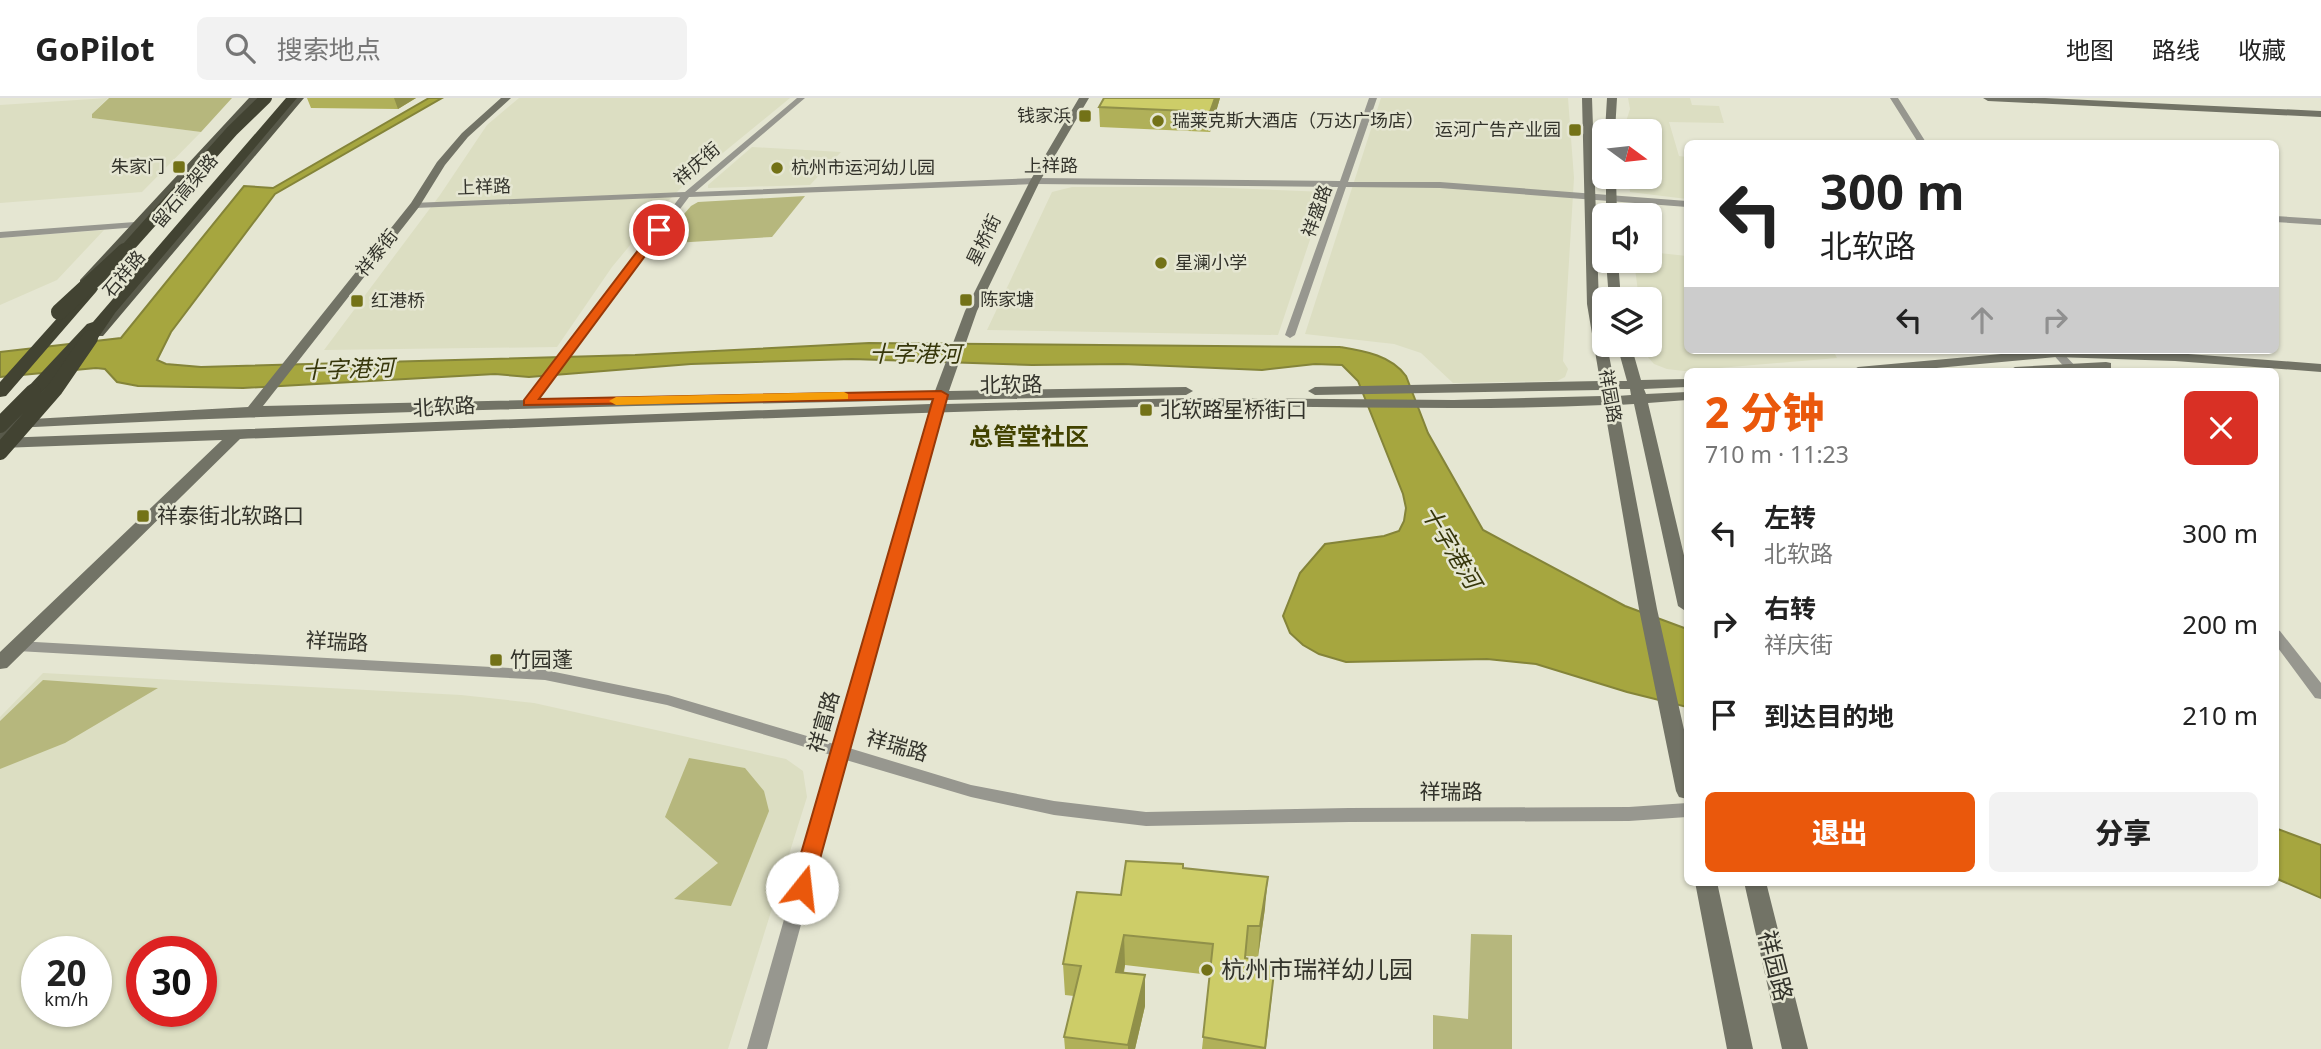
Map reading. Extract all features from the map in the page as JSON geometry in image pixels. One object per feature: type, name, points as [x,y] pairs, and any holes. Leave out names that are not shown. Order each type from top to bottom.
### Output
[{"type":"highway","name":"留石高架路","points":[[0,383],[112,265],[232,131],[266,98]]},
{"type":"highway","name":"留石高架路","points":[[5,425],[151,264],[292,98]]},
{"type":"highway","name":"留石高架路","points":[[0,452],[55,389],[109,310]]},
{"type":"main road","name":"石祥路","points":[[0,383],[64,313],[91,273],[254,98]]},
{"type":"main road","name":"石祥路","points":[[0,438],[5,425],[61,377],[299,98]]},
{"type":"street","name":"祥泰街","points":[[252,411],[415,205],[441,164],[465,135],[506,98]]},
{"type":"street","name":"祥庆街","points":[[529,403],[685,196],[801,98]]},
{"type":"street","name":"星桥街","points":[[938,401],[971,311],[1035,181],[1084,98]]},
{"type":"street","name":"祥盛路","points":[[1290,335],[1373,98]]},
{"type":"street","name":"祥园路","points":[[1587,98],[1593,304],[1648,609],[1684,775]]},
{"type":"street","points":[[1611,119],[1612,98]]},
{"type":"street","points":[[1895,98],[1921,140]]},
{"type":"street","points":[[1988,98],[2321,114]]},
{"type":"street","points":[[2119,98],[2321,107]]},
{"type":"street","name":"上祥路","points":[[415,205],[1035,181],[1475,187],[1684,204]]},
{"type":"street","points":[[1612,189],[1612,203]]},
{"type":"street","points":[[2279,219],[2321,222]]},
{"type":"street","points":[[0,235],[135,225]]},
{"type":"street","points":[[1889,368],[2034,354]]},
{"type":"street","points":[[2057,354],[2071,368]]},
{"type":"street","points":[[2103,354],[2321,368]]},
{"type":"street","name":"祥园路","points":[[1628,357],[1684,593]]},
{"type":"street","points":[[2279,372],[2321,377]]},
{"type":"street","name":"北软路","points":[[1638,393],[1684,384]]},
{"type":"street","name":"北软路","points":[[5,425],[252,411],[529,403],[1214,402],[1609,393],[1684,396]]},
{"type":"street","name":"北软路","points":[[0,443],[234,436],[938,401]]},
{"type":"street","name":"祥富路","points":[[757,1049],[938,401]]},
{"type":"street","points":[[0,663],[234,436]]},
{"type":"street","points":[[2279,639],[2321,694]]},
{"type":"street","name":"祥瑞路","points":[[17,646],[545,675],[668,700],[971,791],[1054,808],[1146,819],[1363,814],[1629,814],[1684,810]]},
{"type":"street","points":[[1707,886],[1740,1049]]},
{"type":"street","name":"祥园路","points":[[1756,886],[1795,1049]]},
{"type":"shaded area","points":[[108,98],[92,114],[92,118],[201,132],[142,192],[0,203],[0,105]]},
{"type":"shaded area","points":[[519,98],[790,98],[685,184],[660,209],[612,267],[557,347],[324,350],[440,195],[487,125]]},
{"type":"shaded area","points":[[1381,98],[1568,98],[1574,178],[1563,361],[1568,369],[1565,377],[1557,381],[1453,383],[1421,353],[1394,344],[1305,334]]},
{"type":"shaded area","points":[[1628,98],[1690,98],[1692,105],[1719,106],[1724,123],[1669,122],[1679,156],[1684,157],[1684,199],[1630,192],[1630,189],[1662,189],[1662,119],[1627,119],[1630,109]]},
{"type":"shaded area","name":"杭州市运河幼儿园","points":[[752,147],[841,152],[810,185],[708,188],[708,185]]},
{"type":"shaded area","name":"星澜小学","points":[[1072,187],[1202,187],[1326,192],[1278,335],[987,330],[1052,192]]},
{"type":"shaded area","points":[[104,230],[57,280],[0,305],[0,238]]},
{"type":"shaded area","points":[[1662,253],[1684,256],[1684,354],[1835,354],[1837,358],[1719,368],[1684,368],[1684,371],[1667,369],[1654,364],[1648,357],[1662,357],[1662,287],[1637,287],[1636,273],[1662,273]]},
{"type":"shaded area","points":[[43,673],[461,695],[534,703],[786,759],[803,771],[807,797],[728,1049],[0,1049],[0,717]]},
{"type":"green space","points":[[109,98],[232,98],[201,132],[92,118],[92,114]]},
{"type":"green space","points":[[805,196],[772,237],[658,244],[691,206],[698,202]]},
{"type":"green space","points":[[43,680],[158,688],[65,743],[0,769],[0,721]]},
{"type":"green space","points":[[689,758],[745,768],[764,791],[769,811],[731,906],[674,899],[718,863],[665,817]]},
{"type":"green space","points":[[1471,934],[1512,935],[1512,1049],[1433,1049],[1433,1015],[1468,1019]]},
{"type":"water","name":"十字港河","points":[[429,98],[442,98],[275,194],[171,332],[157,360],[166,364],[201,367],[635,355],[869,343],[1340,347],[1376,355],[1393,363],[1406,376],[1428,433],[1483,530],[1625,606],[1684,628],[1684,706],[1536,664],[1487,659],[1346,662],[1319,654],[1290,633],[1283,616],[1300,573],[1325,544],[1384,536],[1399,531],[1404,521],[1406,508],[1403,494],[1358,381],[1342,365],[1315,364],[1262,370],[1123,364],[1032,365],[852,359],[691,364],[529,377],[495,374],[243,388],[138,386],[117,382],[105,369],[96,368],[0,377],[0,352],[121,338],[244,186],[273,188]]},
{"type":"water","points":[[2279,829],[2321,845],[2321,898],[2279,880]]},
{"type":"building","points":[[1104,98],[1215,98],[1210,112],[1099,107]]},
{"type":"building","name":"杭州市瑞祥幼儿园","points":[[1126,861],[1183,864],[1183,868],[1268,877],[1260,926],[1248,926],[1245,958],[1275,964],[1265,1048],[1203,1037],[1213,944],[1124,935],[1116,972],[1145,975],[1128,1045],[1064,1037],[1081,966],[1063,964],[1077,892],[1121,895]]},
{"type":"slow traffic","points":[[616,401],[844,396]]},
{"type":"place","name":"钱家浜","points":[[1085,116]]},
{"type":"place","name":"瑞莱克斯大酒店（万达广场店）","points":[[1158,121]]},
{"type":"place","name":"运河广告产业园","points":[[1575,130]]},
{"type":"place","name":"朱家门","points":[[179,167]]},
{"type":"place","name":"杭州市运河幼儿园","points":[[777,168]]},
{"type":"place","name":"星澜小学","points":[[1161,263]]},
{"type":"place","name":"陈家塘","points":[[966,300]]},
{"type":"place","name":"红港桥","points":[[357,301]]},
{"type":"place","name":"北软路星桥街口","points":[[1146,410]]},
{"type":"place","name":"祥泰街北软路口","points":[[143,516]]},
{"type":"place","name":"竹园蓬","points":[[496,660]]},
{"type":"place","name":"杭州市瑞祥幼儿园","points":[[1207,970]]},
{"type":"district","name":"总管堂社区","points":[[1029,437]]},
{"type":"route","points":[[659,230],[529,403],[941,395],[802,888]]}]
